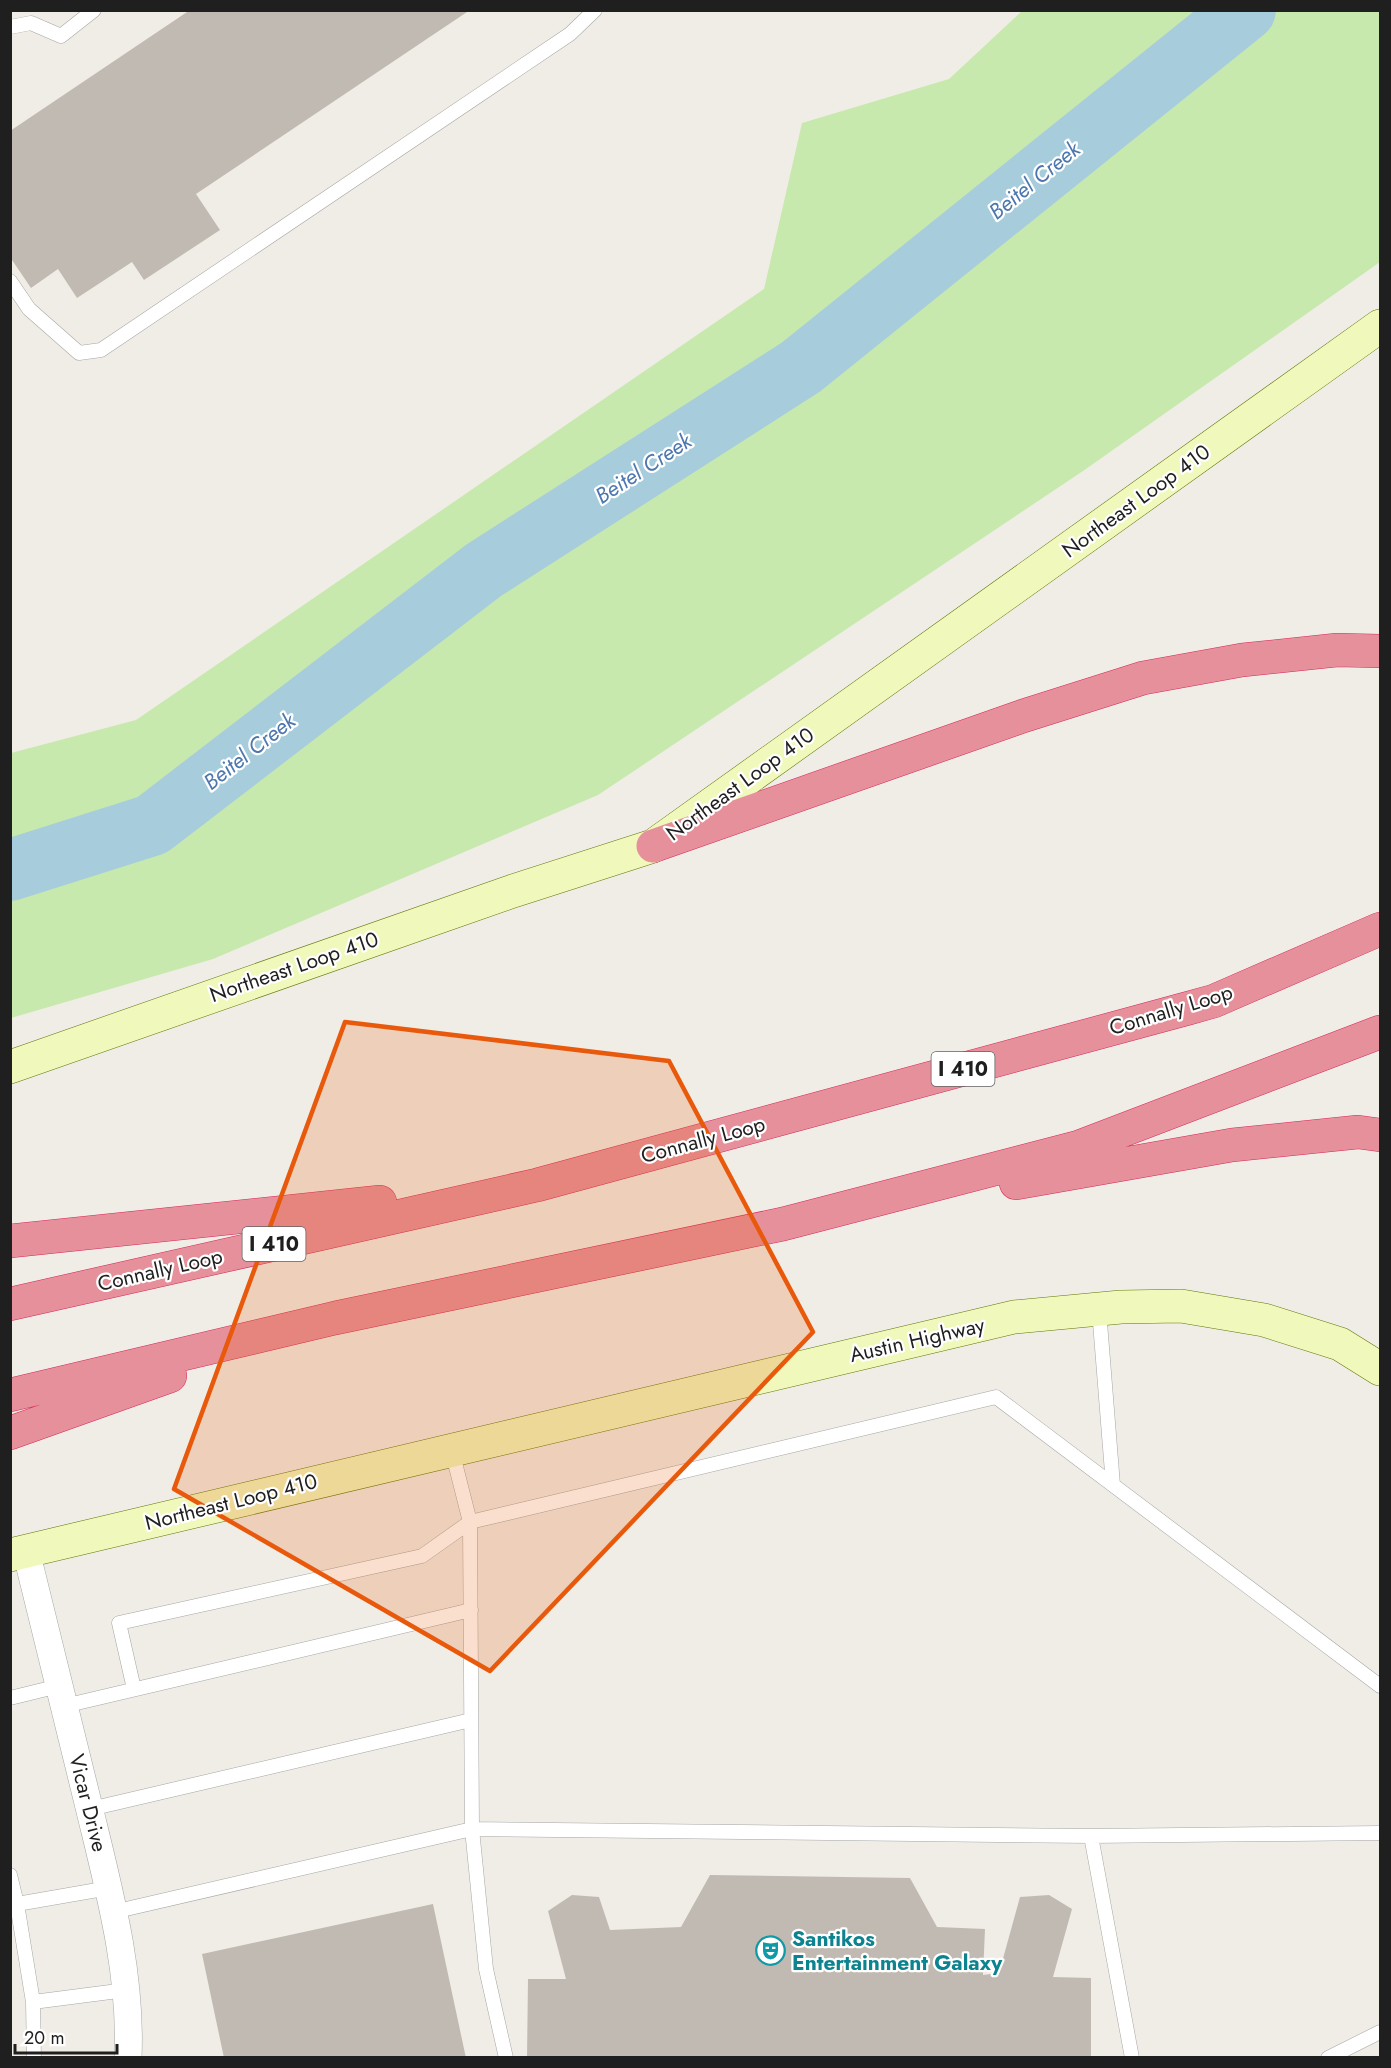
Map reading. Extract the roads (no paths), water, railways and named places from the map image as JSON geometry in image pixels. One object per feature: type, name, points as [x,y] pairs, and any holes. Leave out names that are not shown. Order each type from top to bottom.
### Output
[{"type":"highway","points":[[653,846],[1023,716],[1143,678],[1242,660],[1337,650],[1380,651]]},
{"type":"highway","name":"Connally Loop","points":[[10,1304],[537,1185],[1214,1001],[1380,929]]},
{"type":"highway","points":[[783,1224],[1079,1147],[1380,1032]]},
{"type":"highway","points":[[10,1395],[335,1318],[783,1224],[1232,1145],[1358,1132],[1380,1135]]},
{"type":"highway","points":[[10,1241],[537,1185]]},
{"type":"highway","points":[[10,1432],[335,1318]]},
{"type":"main road","name":"Northeast Loop 410","points":[[10,1067],[513,891],[653,846],[1380,327]]},
{"type":"main road","name":"Austin Highway","points":[[451,1449],[1014,1317],[1181,1306],[1264,1320],[1340,1344],[1380,1369]]},
{"type":"main road","name":"Northeast Loop 410","points":[[18,1553],[451,1449]]},
{"type":"street","name":"Vicar Drive","points":[[18,1553],[62,1696],[111,1900],[124,1968],[129,2035],[128,2058]]},
{"type":"lane","points":[[10,27],[31,24],[61,36],[94,10]]},
{"type":"lane","points":[[10,281],[30,309],[79,353],[101,350],[570,34],[595,10]]},
{"type":"lane","points":[[1099,1310],[1113,1485]]},
{"type":"lane","points":[[134,1689],[119,1623],[422,1556],[470,1522],[996,1397],[1380,1686]]},
{"type":"lane","points":[[451,1449],[470,1522],[472,1829],[486,1969],[506,2058]]},
{"type":"lane","points":[[10,1698],[134,1689],[471,1610]]},
{"type":"lane","points":[[90,1809],[471,1720]]},
{"type":"lane","points":[[17,1904],[111,1900],[472,1829],[1091,1836],[1380,1833]]},
{"type":"lane","points":[[1091,1836],[1132,2058]]},
{"type":"lane","points":[[10,1875],[33,2002],[34,2058]]},
{"type":"lane","points":[[33,2002],[126,1990]]},
{"type":"lane","points":[[1328,2058],[1380,2032]]},
{"type":"waterway","name":"Beitel Creek","points":[[10,870],[152,825],[484,570],[801,367],[1245,10]]},
{"type":"place","name":"Santikos Entertainment Galaxy","points":[[771,1951]]}]
